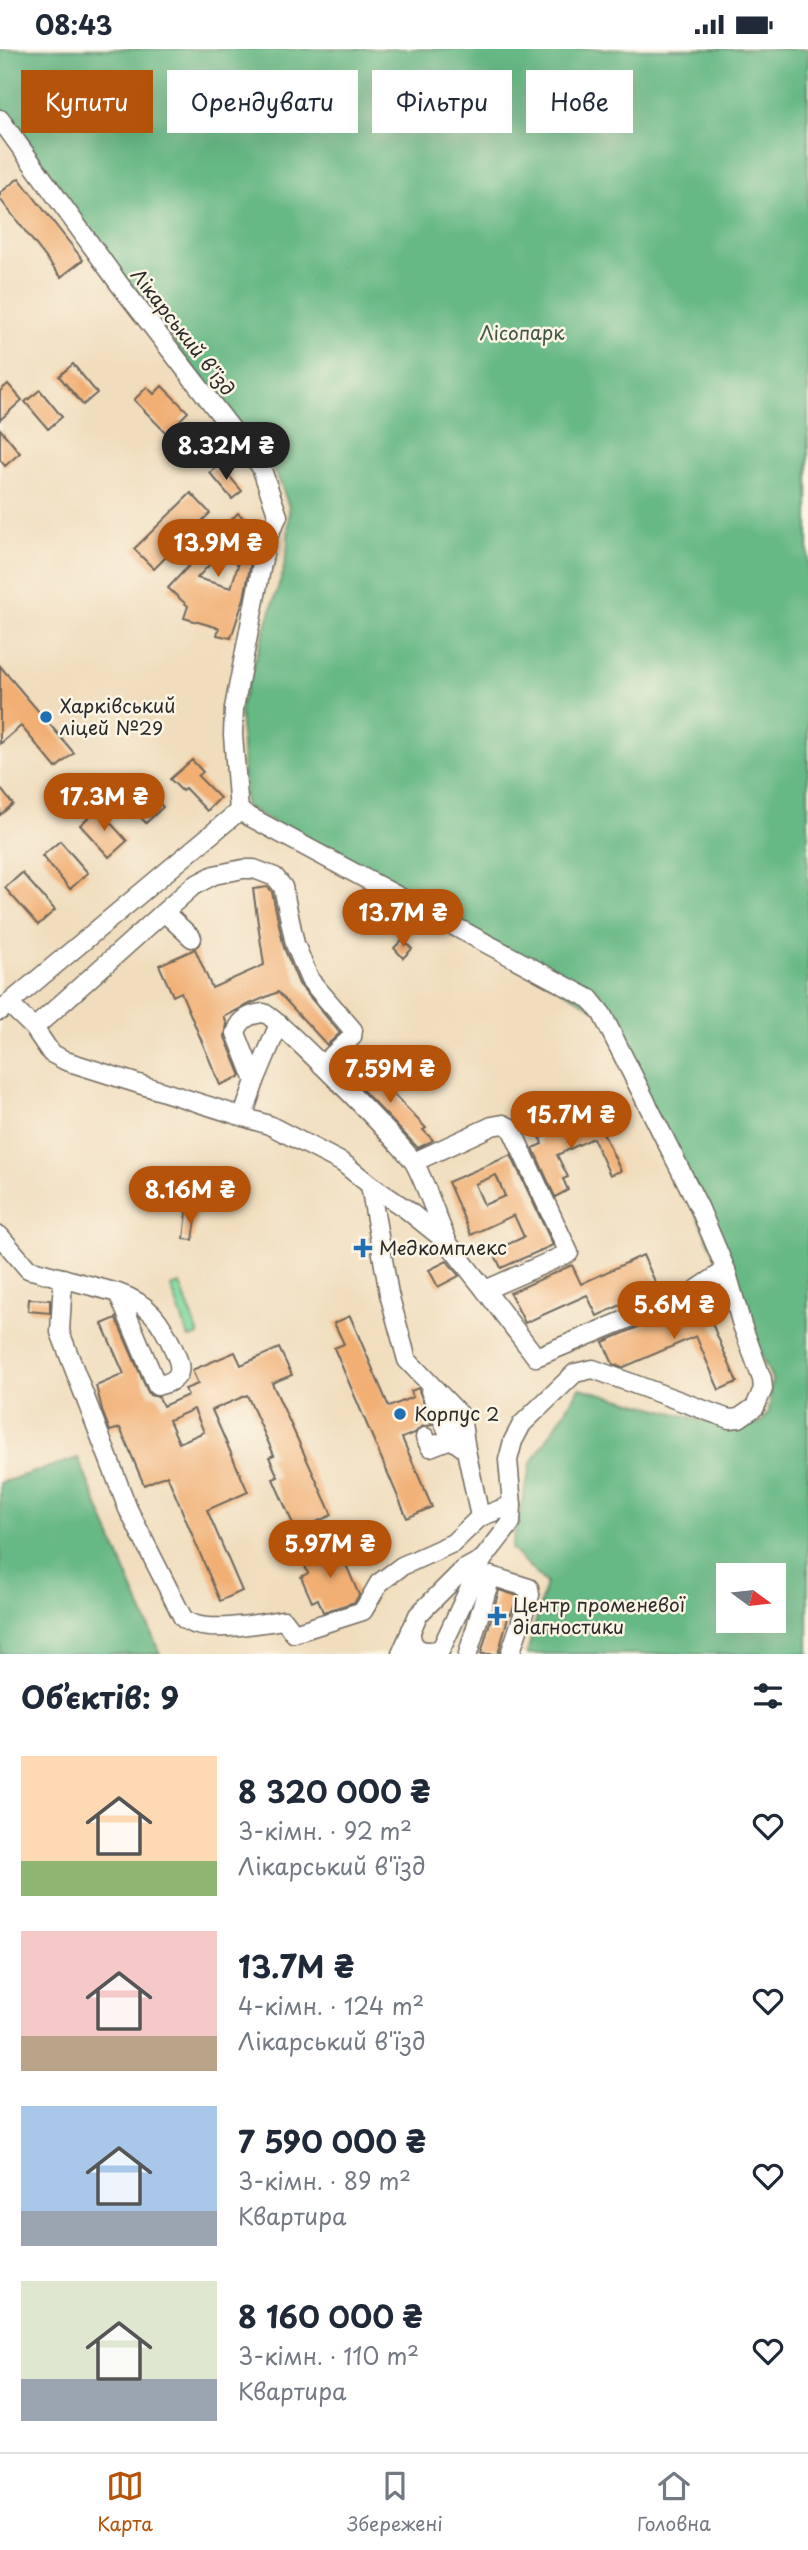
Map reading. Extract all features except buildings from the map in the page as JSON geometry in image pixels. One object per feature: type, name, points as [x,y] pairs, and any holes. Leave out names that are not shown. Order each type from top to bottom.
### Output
[{"type":"street","name":"Лікарський в'їзд","points":[[0,119],[120,285],[261,467],[278,516],[267,538],[234,708],[233,735],[239,811]]},
{"type":"street","points":[[411,1630],[411,1641],[416,1650],[429,1654],[441,1649],[483,1559],[511,1523],[508,1459],[513,1441],[522,1424],[580,1370],[593,1369],[729,1419],[739,1418],[755,1407],[763,1389],[762,1378],[742,1325],[726,1270],[688,1185],[602,1014],[590,999],[239,811],[5,1008],[34,1028],[51,1053],[66,1061],[283,1131],[359,1174],[447,1242],[536,1357],[693,1292],[726,1270]]},
{"type":"street","points":[[34,1028],[193,886],[214,875],[254,869],[275,877],[283,887],[295,944],[310,980],[353,1030],[352,1037],[322,1065]]},
{"type":"street","points":[[164,912],[192,937]]},
{"type":"street","points":[[256,1081],[237,1037],[237,1028],[246,1017],[259,1013],[268,1014],[322,1065],[414,1162],[447,1242]]},
{"type":"street","points":[[243,1116],[279,1024]]},
{"type":"street","points":[[414,1162],[492,1126],[503,1125],[511,1128],[569,1254],[485,1290]]},
{"type":"street","points":[[370,1185],[389,1294],[407,1360],[426,1381],[459,1444],[480,1517]]},
{"type":"street","points":[[0,1236],[28,1269],[118,1293],[151,1311],[162,1323],[179,1363],[179,1373],[174,1380],[157,1386],[118,1293]]},
{"type":"street","points":[[62,1278],[60,1332],[128,1509],[188,1623],[205,1628],[284,1620],[294,1633],[354,1615],[363,1611],[383,1580],[402,1566],[453,1543],[480,1517],[512,1505]]},
{"type":"street","points":[[425,1437],[430,1447],[459,1444]]},
{"type":"street","points":[[401,1654],[418,1615],[463,1570],[483,1559]]},
{"type":"street","points":[[468,1654],[491,1576],[529,1588],[530,1595],[510,1654]]},
{"type":"green space","name":"Лісопарк","points":[[0,49],[808,49],[808,1654],[527,1654],[546,1583],[511,1549],[531,1464],[580,1388],[723,1426],[761,1423],[769,1412],[772,1379],[605,1015],[245,806],[240,708],[283,572],[288,545],[289,507],[280,482],[266,459],[230,417],[0,111]]},
{"type":"green space","points":[[180,1284],[199,1335],[189,1338],[171,1287]]},
{"type":"green space","points":[[78,1458],[160,1654],[0,1654],[0,1483]]},
{"type":"place","name":"Харківський ліцей №29","points":[[46,717]]},
{"type":"place","name":"Медкомплекс","points":[[363,1248]]},
{"type":"place","name":"Корпус 2","points":[[400,1414]]},
{"type":"place","name":"Центр променевої діагностики","points":[[497,1616]]}]
